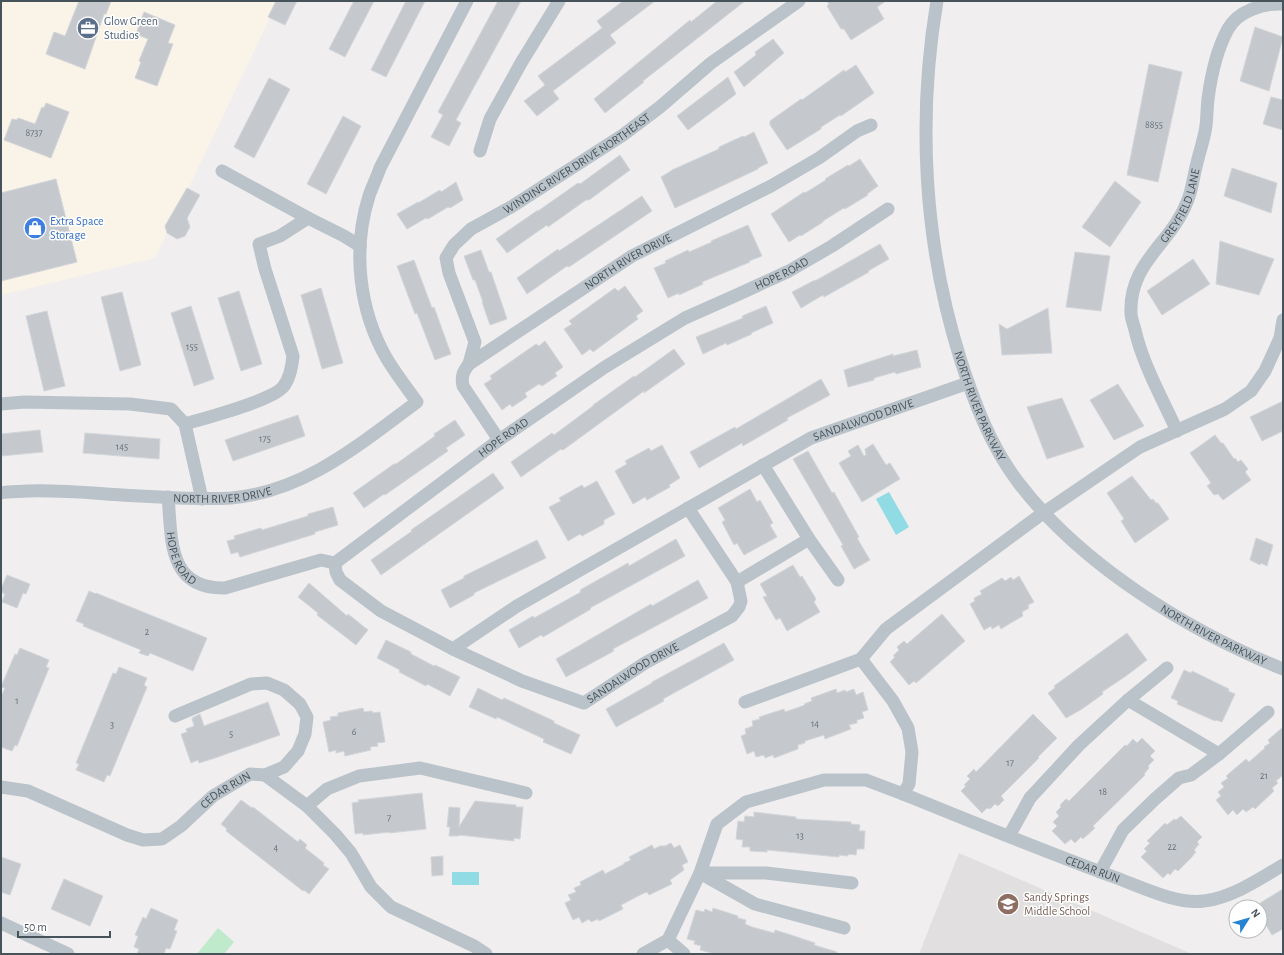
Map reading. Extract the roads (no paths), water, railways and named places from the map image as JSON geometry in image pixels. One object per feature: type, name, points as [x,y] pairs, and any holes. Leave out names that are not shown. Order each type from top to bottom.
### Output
[{"type":"street","points":[[222,171],[360,246],[362,225],[369,196],[380,168],[467,1]]},
{"type":"street","points":[[480,151],[490,119],[521,63],[559,1]]},
{"type":"street","name":"WINDING RIVER DRIVE NORTHEAST","points":[[469,364],[475,342],[449,273],[446,258],[454,245],[471,229],[511,207],[623,135],[660,107],[711,63],[799,1]]},
{"type":"street","name":"NORTH RIVER PARKWAY","points":[[937,1],[929,58],[926,118],[928,195],[934,243],[942,291],[954,339],[979,414],[994,445],[1017,481],[1043,513],[1077,545],[1110,572],[1150,599],[1214,638],[1283,669]]},
{"type":"street","name":"GREYFIELD LANE","points":[[1177,431],[1139,347],[1131,314],[1132,295],[1137,278],[1146,261],[1158,248],[1183,212],[1188,200],[1206,125],[1211,80],[1229,28],[1242,15],[1258,6],[1276,3],[1283,4]]},
{"type":"street","name":"NORTH RIVER DRIVE","points":[[469,364],[632,256],[771,186],[819,158],[857,131],[870,125]]},
{"type":"street","name":"HOPE ROAD","points":[[168,497],[173,548],[176,559],[186,575],[201,585],[212,588],[225,588],[321,560],[335,563],[499,440],[605,367],[685,318],[789,271],[832,246],[888,209]]},
{"type":"street","points":[[185,424],[267,398],[283,388],[292,369],[293,356],[265,269],[259,244],[280,236],[308,218]]},
{"type":"street","name":"NORTH RIVER DRIVE","points":[[1,493],[46,491],[202,499],[233,498],[264,492],[294,482],[318,472],[342,458],[417,402],[388,360],[374,331],[364,295],[360,270],[360,246]]},
{"type":"street","points":[[745,702],[861,659],[886,629],[1043,513],[1140,447],[1225,409],[1251,391],[1265,371],[1280,338],[1283,320]]},
{"type":"street","points":[[469,364],[462,373],[461,378],[463,386],[499,440]]},
{"type":"street","name":"SANDALWOOD DRIVE","points":[[453,649],[517,606],[811,438],[968,383]]},
{"type":"street","points":[[1,404],[31,402],[130,404],[171,409],[185,424],[202,499]]},
{"type":"street","points":[[763,465],[809,539],[838,580]]},
{"type":"street","name":"SANDALWOOD DRIVE","points":[[335,563],[336,572],[340,580],[381,611],[453,649],[522,681],[584,703],[645,663],[732,616],[739,607],[741,601],[737,582],[688,508]]},
{"type":"street","points":[[737,582],[809,539]]},
{"type":"street","points":[[861,659],[893,701],[908,728],[912,752],[909,784],[903,794]]},
{"type":"street","points":[[1009,836],[1030,798],[1079,745],[1128,700],[1167,668]]},
{"type":"street","name":"CEDAR RUN","points":[[1,787],[28,791],[127,835],[143,840],[162,839],[180,826],[213,796],[250,774],[265,775],[284,767],[298,751],[305,734],[307,717],[300,704],[284,690],[266,683],[251,684],[175,716]]},
{"type":"street","points":[[1128,700],[1219,754]]},
{"type":"street","points":[[1100,872],[1123,830],[1139,814],[1178,778],[1190,775],[1219,754],[1268,712]]},
{"type":"street","points":[[307,806],[327,790],[359,776],[420,768],[526,793]]},
{"type":"street","points":[[265,775],[307,806],[351,853],[371,887],[391,907],[474,946],[486,954]]},
{"type":"street","name":"CEDAR RUN","points":[[668,940],[700,872],[717,824],[746,802],[824,780],[866,780],[1100,872],[1178,900],[1203,901],[1227,894],[1245,887],[1283,865]]},
{"type":"street","points":[[700,872],[766,873],[852,883]]},
{"type":"street","points":[[700,872],[755,904],[844,928]]},
{"type":"street","points":[[1,923],[68,954]]},
{"type":"street","points":[[643,954],[668,940],[684,954]]},
{"type":"water","points":[[889,492],[909,527],[896,535],[876,499]]},
{"type":"water","points":[[452,872],[479,872],[479,885],[452,885]]},
{"type":"place","name":"Glow Green Studios","points":[[88,28]]},
{"type":"place","name":"Extra Space Storage","points":[[35,228]]},
{"type":"place","name":"Sandy Springs Middle School","points":[[1008,904]]}]
